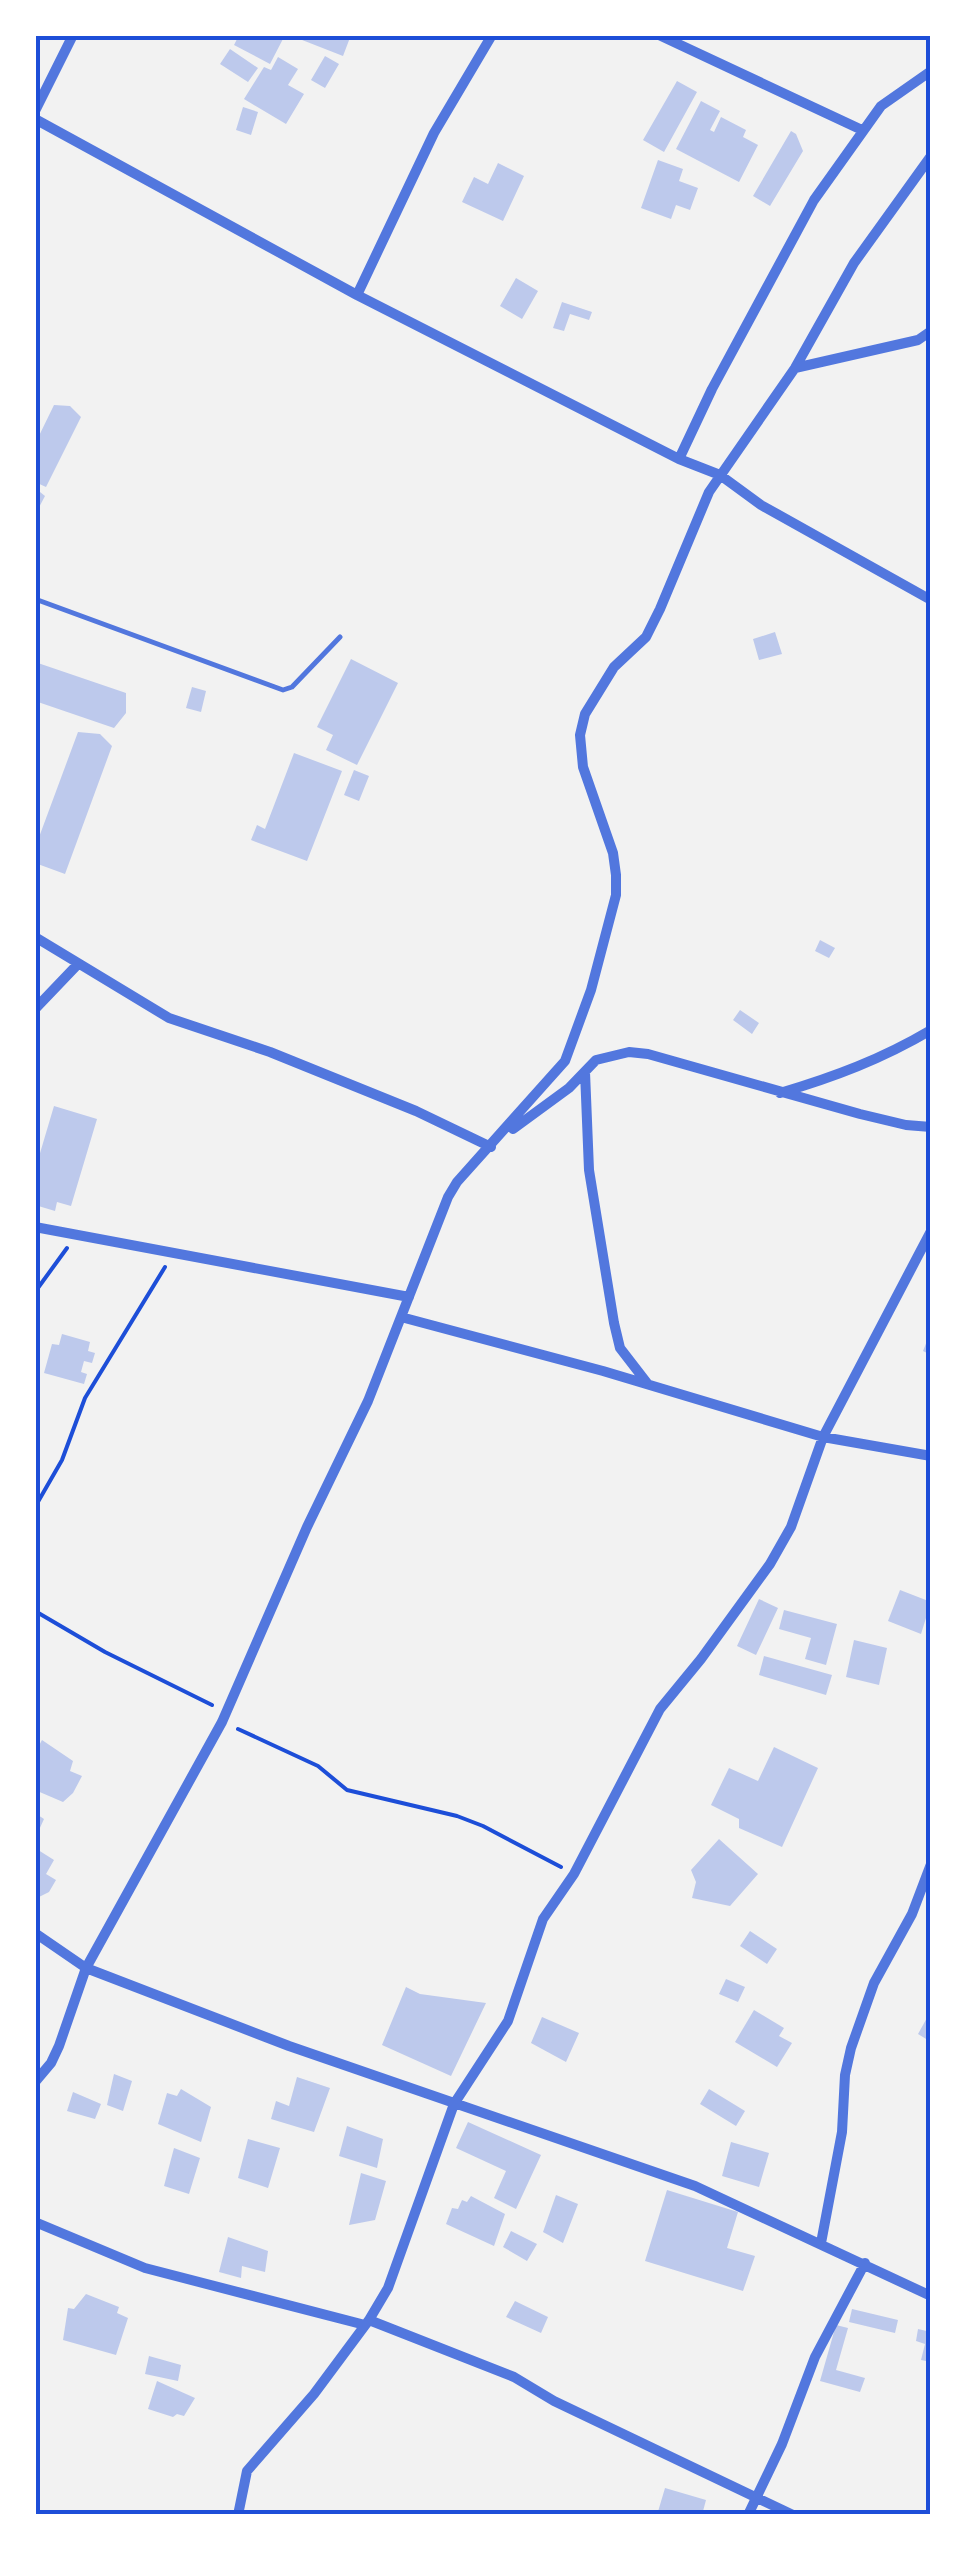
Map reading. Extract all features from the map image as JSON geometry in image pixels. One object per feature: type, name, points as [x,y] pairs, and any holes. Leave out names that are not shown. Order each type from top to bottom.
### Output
[{"type":"street","points":[[72,35],[35,115],[357,295],[679,460],[720,476],[761,505],[931,600]]},
{"type":"street","points":[[357,295],[434,132],[492,35]]},
{"type":"street","points":[[659,35],[862,130]]},
{"type":"street","points":[[679,460],[720,373],[814,200],[881,106],[931,71]]},
{"type":"street","points":[[35,2082],[59,2046],[86,1968],[224,1717],[272,1615],[307,1528],[368,1401],[448,1198],[457,1182],[566,1060],[591,990],[616,895],[612,852],[583,767],[580,735],[585,714],[614,668],[646,637],[702,506],[794,368],[854,263],[931,156]]},
{"type":"street","points":[[794,368],[918,340],[931,331]]},
{"type":"street","points":[[35,937],[126,994],[190,1028],[270,1052],[493,1145]]},
{"type":"street","points":[[35,1009],[78,964]]},
{"type":"street","points":[[779,1093],[840,1076],[891,1054],[931,1030]]},
{"type":"street","points":[[493,1145],[568,1088],[596,1060],[610,1055],[648,1054],[779,1093],[906,1125],[931,1127]]},
{"type":"street","points":[[585,1072],[589,1170],[614,1324],[620,1348],[648,1384]]},
{"type":"street","points":[[35,1227],[409,1297]]},
{"type":"street","points":[[238,2515],[247,2471],[314,2394],[388,2288],[454,2104],[508,2021],[544,1919],[574,1874],[660,1709],[701,1660],[792,1527],[823,1437],[931,1232]]},
{"type":"street","points":[[402,1316],[823,1437],[931,1456]]},
{"type":"street","points":[[821,2243],[842,2132],[845,2075],[851,2048],[874,1983],[912,1914],[931,1864]]},
{"type":"street","points":[[35,1933],[86,1968],[454,2104],[695,2186],[931,2296]]},
{"type":"street","points":[[35,2222],[144,2268],[367,2322],[514,2376],[554,2402],[793,2515]]},
{"type":"street","points":[[748,2515],[815,2357],[865,2264]]},
{"type":"lane","points":[[35,599],[282,690],[292,688],[340,637]]},
{"type":"path","points":[[35,1292],[76,1236]]},
{"type":"path","points":[[35,1507],[62,1460],[85,1398],[174,1254]]},
{"type":"path","points":[[35,1611],[318,1766],[346,1790],[423,1806],[483,1826],[574,1874]]},
{"type":"building","points":[[239,35],[285,35],[270,64],[234,45]]},
{"type":"building","points":[[351,35],[343,56],[297,38]]},
{"type":"building","points":[[230,49],[258,68],[248,82],[220,64]]},
{"type":"building","points":[[325,56],[339,64],[325,88],[311,80]]},
{"type":"building","points":[[278,57],[298,69],[288,85],[304,94],[286,124],[244,99],[264,67],[271,70]]},
{"type":"building","points":[[677,81],[697,92],[664,152],[643,140]]},
{"type":"building","points":[[701,101],[720,111],[710,130],[714,132],[721,117],[746,130],[743,137],[758,145],[739,182],[676,149]]},
{"type":"building","points":[[243,107],[258,112],[251,135],[236,130]]},
{"type":"building","points":[[791,131],[803,151],[770,206],[753,196]]},
{"type":"building","points":[[658,160],[683,169],[679,181],[698,188],[690,210],[676,205],[671,219],[641,208]]},
{"type":"building","points":[[498,163],[524,176],[503,221],[462,202],[474,177],[488,184]]},
{"type":"building","points":[[516,278],[538,291],[522,319],[500,306]]},
{"type":"building","points":[[562,302],[592,312],[589,320],[570,314],[564,331],[553,328]]},
{"type":"building","points":[[54,405],[70,406],[81,417],[46,487],[35,482],[35,444]]},
{"type":"building","points":[[35,488],[45,496],[35,515]]},
{"type":"building","points":[[775,632],[782,654],[759,660],[753,639]]},
{"type":"building","points":[[351,659],[398,683],[357,765],[326,750],[333,735],[317,727]]},
{"type":"building","points":[[35,662],[126,693],[126,713],[114,728],[35,701]]},
{"type":"building","points":[[192,687],[206,691],[201,712],[186,708]]},
{"type":"building","points":[[78,732],[100,734],[112,746],[65,874],[35,863],[35,848]]},
{"type":"building","points":[[294,753],[342,771],[307,861],[251,840],[257,825],[265,829]]},
{"type":"building","points":[[354,770],[369,776],[359,801],[344,795]]},
{"type":"building","points":[[820,940],[835,948],[829,958],[815,951]]},
{"type":"building","points":[[740,1010],[759,1023],[752,1034],[733,1020]]},
{"type":"building","points":[[54,1106],[97,1119],[71,1206],[57,1202],[55,1211],[35,1205],[35,1170]]},
{"type":"building","points":[[931,1331],[931,1355],[923,1351]]},
{"type":"building","points":[[62,1334],[90,1342],[88,1351],[95,1353],[92,1363],[84,1361],[84,1384],[44,1373],[52,1344],[59,1345]]},
{"type":"building","points":[[900,1590],[931,1602],[921,1634],[888,1621]]},
{"type":"building","points":[[759,1599],[778,1608],[756,1655],[737,1646]]},
{"type":"building","points":[[784,1610],[837,1624],[826,1665],[805,1659],[811,1638],[779,1629]]},
{"type":"building","points":[[854,1640],[887,1648],[879,1685],[846,1677]]},
{"type":"building","points":[[764,1656],[832,1675],[826,1695],[759,1675]]},
{"type":"building","points":[[42,1740],[73,1761],[70,1771],[82,1776],[63,1802],[35,1790],[35,1753]]},
{"type":"building","points":[[774,1747],[818,1768],[782,1847],[739,1828],[739,1819],[711,1805],[729,1768],[758,1781]]},
{"type":"building","points":[[35,1813],[44,1819],[39,1830],[35,1828]]},
{"type":"building","points":[[719,1839],[758,1874],[730,1906],[692,1898],[696,1882],[691,1870]]},
{"type":"building","points":[[35,1848],[54,1860],[46,1874],[56,1880],[49,1892],[35,1899]]},
{"type":"building","points":[[750,1931],[777,1949],[767,1964],[740,1946]]},
{"type":"building","points":[[726,1979],[745,1987],[738,2002],[719,1994]]},
{"type":"building","points":[[406,1987],[420,1994],[486,2003],[451,2076],[382,2045]]},
{"type":"building","points":[[754,2010],[784,2028],[779,2036],[792,2043],[777,2067],[735,2042]]},
{"type":"building","points":[[542,2017],[579,2033],[566,2062],[531,2043]]},
{"type":"building","points":[[931,2017],[931,2042],[918,2034]]},
{"type":"building","points":[[114,2074],[132,2081],[123,2111],[107,2105]]},
{"type":"building","points":[[297,2077],[330,2088],[314,2132],[271,2119],[276,2101],[289,2106]]},
{"type":"building","points":[[181,2089],[211,2107],[201,2142],[158,2124],[167,2093],[177,2096]]},
{"type":"building","points":[[709,2089],[745,2111],[736,2126],[700,2104]]},
{"type":"building","points":[[73,2092],[101,2104],[95,2119],[67,2111]]},
{"type":"building","points":[[468,2122],[541,2155],[516,2209],[494,2198],[506,2171],[456,2148]]},
{"type":"building","points":[[347,2126],[383,2139],[377,2168],[339,2156]]},
{"type":"building","points":[[248,2139],[280,2148],[268,2188],[238,2178]]},
{"type":"building","points":[[731,2142],[769,2153],[759,2187],[722,2176]]},
{"type":"building","points":[[174,2148],[200,2158],[189,2194],[164,2186]]},
{"type":"building","points":[[361,2173],[386,2181],[375,2220],[349,2225]]},
{"type":"building","points":[[667,2190],[738,2212],[727,2248],[755,2256],[743,2291],[645,2261]]},
{"type":"building","points":[[556,2195],[578,2204],[563,2243],[543,2232]]},
{"type":"building","points":[[471,2196],[505,2214],[494,2246],[446,2224],[452,2208],[458,2209],[462,2200],[467,2202]]},
{"type":"building","points":[[511,2231],[537,2244],[527,2261],[503,2247]]},
{"type":"building","points":[[228,2237],[268,2251],[265,2272],[242,2266],[241,2278],[219,2272]]},
{"type":"building","points":[[86,2294],[119,2307],[117,2313],[128,2318],[116,2355],[63,2340],[68,2308],[74,2309]]},
{"type":"building","points":[[515,2301],[548,2317],[541,2333],[506,2317]]},
{"type":"building","points":[[852,2309],[898,2320],[895,2333],[849,2322]]},
{"type":"building","points":[[836,2325],[848,2328],[836,2370],[865,2378],[860,2392],[820,2381]]},
{"type":"building","points":[[918,2329],[931,2332],[931,2362],[921,2360],[925,2344],[916,2341]]},
{"type":"building","points":[[149,2356],[181,2365],[178,2381],[145,2374]]},
{"type":"building","points":[[157,2381],[195,2398],[184,2416],[173,2417],[148,2409]]},
{"type":"building","points":[[665,2488],[706,2500],[702,2515],[657,2515]]}]
